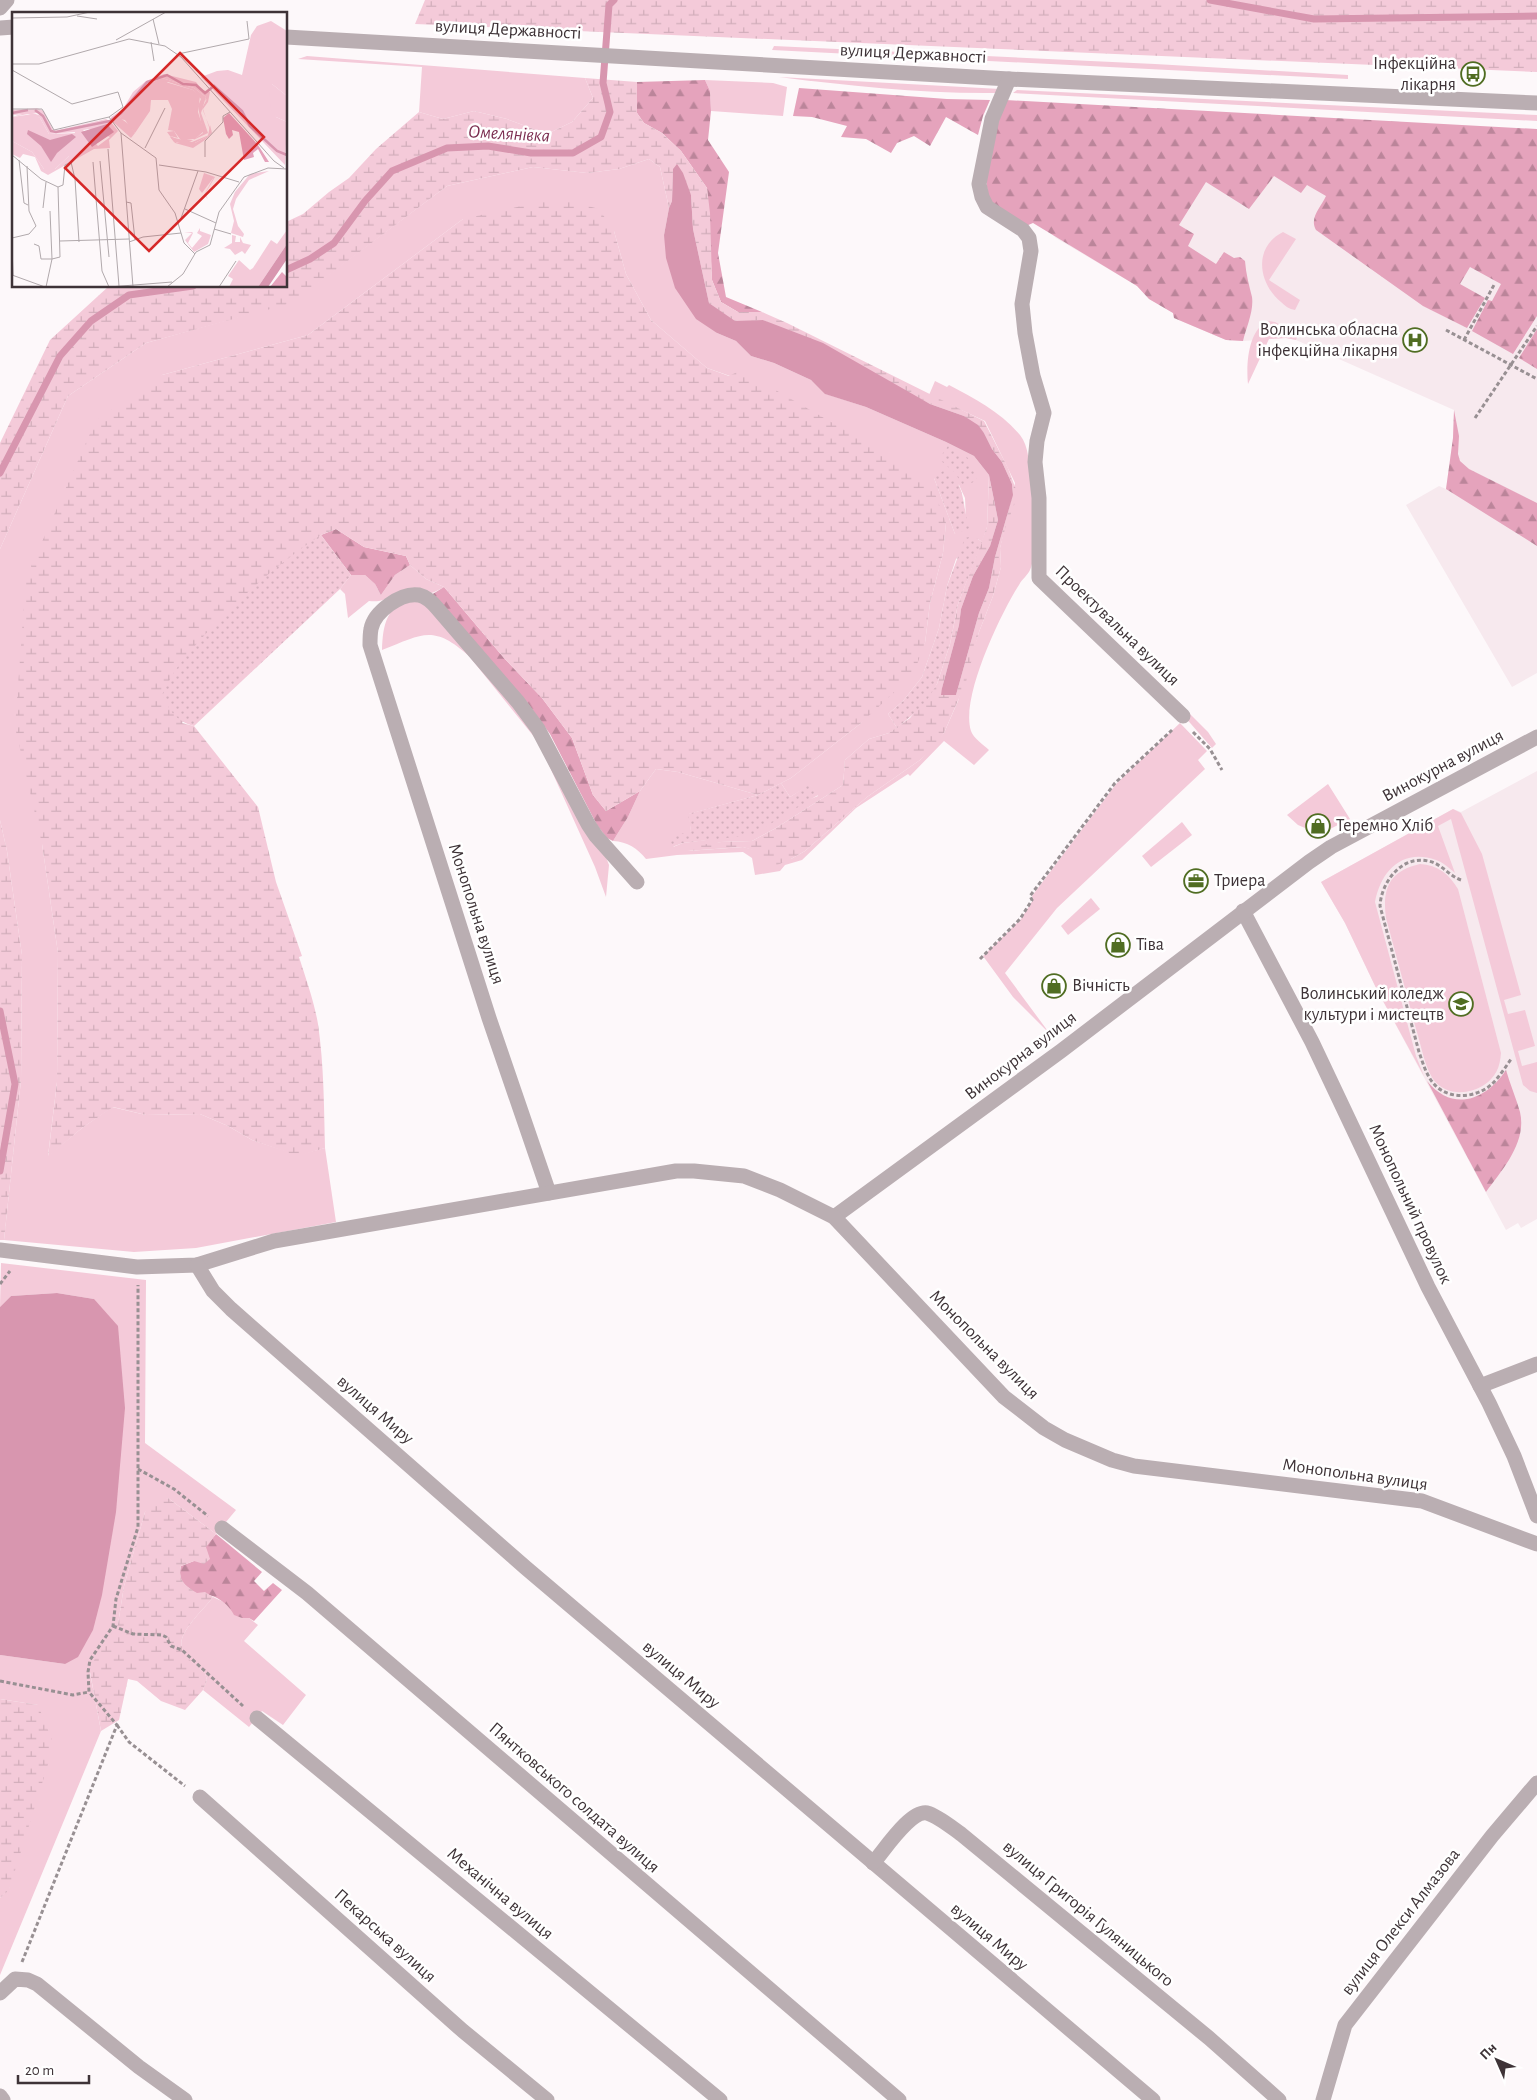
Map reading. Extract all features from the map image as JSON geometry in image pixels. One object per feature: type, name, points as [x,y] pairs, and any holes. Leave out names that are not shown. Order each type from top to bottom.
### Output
[{"type":"street","points":[[0,8],[7,0]]},
{"type":"street","name":"вулиця Державності","points":[[288,37],[1009,79],[1537,103]]},
{"type":"street","name":"Проектувальна вулиця","points":[[1009,79],[992,119],[979,184],[987,207],[1022,230],[1029,238],[1031,251],[1022,304],[1033,376],[1044,413],[1037,441],[1035,462],[1040,498],[1039,578],[1180,721]]},
{"type":"street","name":"Монопольна вулиця","points":[[549,1193],[489,1018],[370,645],[371,627],[392,601],[406,596],[417,595],[428,599],[530,718],[548,744],[588,824],[596,836],[638,882]]},
{"type":"street","name":"Винокурна вулиця","points":[[834,1217],[1061,1051],[1243,911],[1332,847],[1537,737]]},
{"type":"street","name":"Монопольний провулок","points":[[1243,911],[1312,1042],[1428,1287],[1480,1386],[1514,1456],[1537,1516]]},
{"type":"street","name":"Монопольна вулиця","points":[[0,1250],[137,1267],[197,1265],[274,1241],[676,1172],[694,1171],[744,1176],[780,1190],[834,1217],[1004,1397],[1044,1428],[1065,1440],[1112,1460],[1134,1466],[1422,1501],[1537,1544]]},
{"type":"street","name":"вулиця Миру","points":[[197,1265],[213,1291],[268,1343],[330,1395],[526,1568],[1154,2100]]},
{"type":"street","points":[[1480,1386],[1537,1364]]},
{"type":"street","name":"Пянтковського солдата вулиця","points":[[222,1528],[306,1593],[899,2100]]},
{"type":"street","name":"Механічна вулиця","points":[[257,1718],[720,2100]]},
{"type":"street","name":"вулиця Олекси Алмазова","points":[[1323,2100],[1345,2025],[1492,1836],[1537,1783]]},
{"type":"street","name":"Пекарська вулиця","points":[[200,1797],[463,2031],[547,2100]]},
{"type":"street","name":"вулиця Григорія Гуляницького","points":[[874,1863],[908,1821],[916,1815],[930,1814],[961,1834],[1208,2038],[1279,2100]]},
{"type":"street","points":[[0,1993],[15,1979],[28,1980],[44,1989],[123,2054],[184,2100]]},
{"type":"street","points":[[0,2096],[3,2100]]},
{"type":"path","points":[[1464,340],[1494,284]]},
{"type":"path","points":[[1475,418],[1537,326]]},
{"type":"path","points":[[1446,330],[1537,379]]},
{"type":"path","points":[[980,959],[1020,920],[1032,900],[1030,896],[1115,784],[1180,721]]},
{"type":"path","points":[[1191,730],[1210,749],[1222,770]]},
{"type":"path","points":[[1461,880],[1455,878],[1439,865],[1427,860],[1416,860],[1394,872],[1386,883],[1381,895],[1380,906],[1419,1052],[1428,1075],[1434,1084],[1442,1091],[1462,1096],[1473,1095],[1494,1083],[1512,1058]]},
{"type":"path","points":[[137,1267],[138,1527],[116,1599],[113,1626],[90,1660],[88,1692],[117,1725],[129,1742],[200,1797]]},
{"type":"path","points":[[138,1469],[174,1489],[222,1528]]},
{"type":"path","points":[[113,1626],[133,1634],[162,1634],[171,1646],[182,1650],[257,1718]]},
{"type":"path","points":[[0,1681],[73,1695],[88,1692]]},
{"type":"path","points":[[15,1979],[117,1725]]},
{"type":"shaded area","name":"Волинська обласна інфекційна лікарня","points":[[1537,146],[1537,673],[1512,687],[1406,505],[1439,486],[1446,489],[1453,438],[1454,410],[1296,340],[1286,338],[1243,341],[1226,340],[1174,318],[1173,313],[1149,299],[1137,286],[1056,238],[989,172]]},
{"type":"shaded area","points":[[677,164],[683,173],[691,195],[693,229],[709,303],[735,321],[763,320],[823,343],[930,404],[964,416],[978,425],[1002,462],[1012,484],[1013,495],[995,557],[989,588],[979,613],[956,695],[941,695],[942,688],[959,625],[961,609],[973,576],[990,546],[998,520],[989,475],[974,456],[866,407],[825,394],[811,380],[774,363],[751,356],[736,341],[717,333],[696,319],[675,288],[666,258],[664,235],[672,201],[673,169]]},
{"type":"shaded area","name":"Волинський коледж культури і мистецтв","points":[[1537,771],[1537,1219],[1521,1228],[1518,1223],[1506,1230],[1377,990],[1345,923],[1321,882],[1453,809],[1461,812]]},
{"type":"shaded area","points":[[57,1293],[94,1299],[118,1326],[125,1408],[116,1512],[102,1595],[93,1630],[78,1657],[65,1664],[0,1655],[0,1307],[11,1296]]},
{"type":"green space","points":[[425,0],[1537,0],[1537,72],[415,24]]},
{"type":"green space","points":[[774,46],[1348,75],[1348,79],[772,50]]},
{"type":"green space","points":[[307,56],[585,78],[593,98],[572,122],[547,134],[507,119],[474,111],[443,119],[419,112],[422,67],[298,59]]},
{"type":"green space","points":[[779,77],[1000,89],[998,93],[916,91]]},
{"type":"green space","points":[[585,78],[637,82],[637,113],[644,123],[662,133],[681,151],[707,188],[710,213],[712,280],[721,302],[738,312],[762,312],[787,323],[984,421],[1008,468],[1018,495],[1000,548],[1001,567],[993,596],[979,632],[966,682],[944,733],[920,760],[867,797],[805,851],[775,866],[768,865],[759,852],[743,847],[686,851],[681,848],[721,842],[752,841],[776,828],[843,785],[845,760],[869,739],[889,733],[910,718],[937,684],[950,644],[958,604],[987,527],[989,475],[998,520],[990,546],[973,576],[961,609],[959,625],[942,688],[956,695],[979,613],[989,588],[995,557],[1013,495],[1012,484],[1002,462],[992,449],[984,433],[964,416],[930,404],[763,320],[735,322],[709,303],[693,229],[691,195],[673,169],[672,201],[669,208],[660,167],[649,159],[619,169],[587,173],[533,167],[447,186],[292,303],[146,343],[68,396],[0,549],[0,443],[50,340],[107,288],[288,288],[288,221],[303,214],[349,178],[376,149],[419,112],[443,119],[474,111],[507,119],[547,134],[572,122],[593,98]]},
{"type":"green space","points":[[705,80],[773,83],[787,87],[783,116],[711,111],[710,91]]},
{"type":"green space","points":[[705,80],[710,91],[711,111],[708,140],[729,172],[718,253],[726,297],[762,312],[738,312],[721,302],[712,280],[707,188],[681,151],[662,133],[644,123],[637,113],[637,82]]},
{"type":"green space","points":[[799,88],[947,99],[990,100],[978,135],[946,117],[930,146],[914,136],[897,143],[891,153],[866,139],[841,137],[847,126],[812,117],[793,116]]},
{"type":"green space","points":[[1017,90],[1537,115],[1537,121],[1013,93]]},
{"type":"green space","points":[[1006,100],[1537,129],[1537,316],[1513,354],[1472,331],[1488,300],[1492,301],[1501,284],[1470,267],[1460,284],[1485,298],[1467,328],[1423,306],[1316,230],[1314,221],[1316,213],[1326,196],[1307,185],[1301,193],[1274,176],[1249,209],[1206,182],[1179,225],[1194,234],[1188,246],[1216,264],[1224,252],[1234,258],[1240,257],[1245,261],[1252,297],[1251,314],[1243,341],[1226,340],[1174,318],[1173,313],[1149,299],[1137,286],[1033,223],[1026,226],[989,201],[985,173],[994,135]]},
{"type":"green space","points":[[649,159],[660,167],[669,208],[664,235],[717,333],[736,341],[751,356],[774,363],[811,380],[826,394],[866,407],[974,456],[989,475],[987,527],[982,542],[978,539],[956,559],[947,586],[939,628],[922,677],[903,701],[888,714],[897,728],[889,733],[869,739],[845,760],[843,785],[776,828],[752,841],[721,842],[687,851],[743,847],[791,859],[805,851],[867,797],[920,760],[944,733],[958,701],[979,632],[993,596],[1001,567],[1000,548],[1015,483],[985,421],[929,395],[935,381],[947,387],[949,385],[968,395],[1005,419],[1023,439],[1029,462],[1034,526],[1032,563],[1029,572],[1020,583],[1002,615],[984,656],[971,698],[969,716],[972,734],[989,750],[974,765],[944,741],[910,776],[908,774],[856,808],[802,860],[785,865],[780,871],[755,875],[752,858],[743,852],[677,855],[646,859],[632,846],[613,841],[628,817],[640,791],[656,769],[678,772],[758,795],[689,814],[691,831],[673,847],[683,843],[706,840],[818,796],[810,785],[790,797],[781,783],[791,778],[860,724],[925,643],[930,603],[943,553],[946,523],[730,376],[707,368],[651,320],[626,274],[614,231],[463,219],[308,335],[162,375],[42,844],[58,953],[57,1082],[48,1156],[82,1128],[112,1107],[146,1115],[200,1114],[228,1126],[252,1140],[298,1155],[325,1148],[336,1222],[196,1248],[134,1252],[4,1240],[21,1080],[22,955],[7,851],[0,820],[0,549],[68,396],[146,343],[292,302],[447,186],[533,167],[587,173],[619,169]],"holes":[[[934,478],[959,485],[965,498],[966,519],[955,534]]]},
{"type":"green space","points":[[549,200],[570,201],[599,209],[614,231],[626,274],[651,320],[707,368],[729,376],[741,370],[909,467],[934,491],[946,523],[943,553],[930,603],[925,643],[913,675],[860,724],[791,778],[758,795],[678,772],[656,769],[640,791],[606,811],[593,795],[572,738],[542,698],[504,658],[444,587],[426,579],[410,565],[406,556],[364,547],[336,529],[321,535],[182,723],[194,726],[258,807],[276,882],[302,956],[299,957],[316,1015],[323,1070],[325,1148],[298,1156],[252,1140],[228,1126],[200,1114],[146,1115],[113,1107],[82,1128],[48,1157],[57,1082],[58,953],[42,844],[15,727],[26,578],[96,420],[162,375],[308,335],[463,219]]},
{"type":"green space","points":[[1283,232],[1296,239],[1269,280],[1300,300],[1295,310],[1286,306],[1273,294],[1267,285],[1262,266],[1263,256],[1267,247],[1273,239]]},
{"type":"green space","points":[[1268,321],[1275,322],[1298,335],[1296,340],[1286,338],[1269,339],[1248,384],[1247,367],[1252,340],[1261,325]]},
{"type":"green space","points":[[1537,329],[1537,369],[1519,358]]},
{"type":"green space","points":[[1454,410],[1459,436],[1458,454],[1460,461],[1469,469],[1537,503],[1537,546],[1446,489],[1453,438]]},
{"type":"green space","points":[[948,446],[968,458],[977,480],[964,487],[955,473],[939,459]]},
{"type":"green space","points":[[944,470],[952,475],[957,482],[963,496],[970,528],[955,534],[934,478]]},
{"type":"green space","points":[[336,529],[364,547],[406,556],[410,565],[395,575],[381,595],[375,584],[365,575],[351,575],[321,535]]},
{"type":"green space","points":[[321,535],[351,575],[340,589],[194,726],[178,718],[171,711],[162,695],[179,665],[210,629],[246,594],[283,562]]},
{"type":"green space","points":[[969,537],[982,542],[958,604],[950,644],[937,684],[924,705],[897,728],[888,714],[903,701],[922,677],[939,628],[947,586],[965,538]]},
{"type":"green space","points":[[410,565],[426,579],[444,587],[426,594],[409,591],[394,594],[381,601],[369,601],[348,618],[345,594],[340,589],[351,575],[365,575],[375,584],[381,595],[395,575]]},
{"type":"green space","points":[[444,587],[504,658],[542,698],[572,738],[593,795],[606,811],[640,791],[628,817],[613,841],[607,838],[597,825],[550,734],[526,701],[431,595]]},
{"type":"green space","points":[[416,599],[428,606],[478,662],[519,709],[544,745],[585,827],[606,857],[609,865],[606,897],[595,867],[539,743],[469,656],[446,639],[427,635],[418,636],[382,650],[385,624],[392,610],[406,601]]},
{"type":"green space","points":[[1188,712],[1208,732],[1216,744],[1212,748],[1184,716]]},
{"type":"green space","points":[[1180,723],[1207,751],[1198,760],[1205,769],[1057,908],[1005,973],[1050,1034],[1013,997],[983,956],[1021,919],[1033,900],[1032,896],[1116,784]]},
{"type":"green space","points":[[781,783],[790,797],[810,784],[818,795],[752,835],[683,843],[672,847],[670,837],[691,831],[688,814],[758,795]]},
{"type":"green space","points":[[1328,784],[1350,819],[1324,832],[1325,821],[1313,820],[1312,831],[1298,825],[1287,815]]},
{"type":"green space","points":[[1453,809],[1461,813],[1482,854],[1521,995],[1504,1000],[1508,1014],[1525,1010],[1535,1046],[1518,1051],[1522,1066],[1537,1062],[1537,1093],[1530,1091],[1523,1085],[1451,819],[1438,826],[1455,873],[1444,864],[1424,857],[1413,857],[1403,860],[1388,872],[1382,881],[1375,902],[1416,1056],[1424,1076],[1377,990],[1345,923],[1321,882]]},
{"type":"green space","points":[[0,820],[7,851],[22,955],[21,1080],[4,1240],[0,1240]]},
{"type":"green space","points":[[1182,822],[1192,835],[1151,867],[1142,856]]},
{"type":"green space","points":[[1420,864],[1438,868],[1451,879],[1458,889],[1501,1053],[1500,1063],[1494,1075],[1484,1085],[1471,1091],[1457,1092],[1444,1089],[1433,1079],[1427,1067],[1386,918],[1385,898],[1390,883],[1401,871]]},
{"type":"green space","points":[[1091,898],[1100,909],[1068,935],[1061,926]]},
{"type":"green space","points":[[1506,1070],[1520,1112],[1520,1134],[1512,1155],[1486,1192],[1427,1081],[1437,1091],[1448,1097],[1469,1099],[1489,1089]]},
{"type":"green space","points":[[1,1263],[146,1280],[145,1443],[236,1510],[216,1534],[168,1498],[145,1512],[124,1586],[118,1624],[90,1673],[101,1731],[0,1975],[0,1898],[9,1889],[38,1705],[0,1699],[0,1655],[65,1664],[94,1299],[57,1293],[11,1296],[0,1307]]},
{"type":"green space","points":[[168,1498],[216,1534],[206,1547],[210,1559],[204,1564],[194,1561],[181,1566],[180,1571],[181,1579],[189,1588],[197,1593],[205,1592],[213,1597],[187,1628],[181,1641],[184,1655],[205,1673],[207,1680],[203,1690],[185,1710],[161,1701],[137,1681],[128,1679],[119,1720],[101,1731],[90,1672],[91,1665],[118,1624],[124,1586],[145,1512],[153,1501]]},
{"type":"green space","points":[[216,1534],[262,1572],[254,1581],[264,1591],[273,1583],[282,1590],[254,1621],[234,1615],[228,1606],[213,1596],[197,1594],[186,1586],[181,1579],[181,1566],[194,1561]]},
{"type":"green space","points":[[213,1597],[230,1605],[242,1618],[249,1618],[258,1625],[244,1641],[306,1695],[283,1725],[262,1711],[249,1727],[203,1690],[207,1680],[205,1673],[183,1655],[181,1641],[184,1634]]},
{"type":"green space","points":[[0,1699],[38,1705],[54,1745],[9,1890],[0,1898]]},
{"type":"waterway","name":"Омелянівка","points":[[288,269],[310,259],[334,243],[365,201],[392,171],[447,148],[488,146],[531,153],[573,153],[601,137],[610,112],[603,83],[609,5],[614,0]]},
{"type":"waterway","name":"Омелянівка","points":[[1210,0],[1314,19],[1537,16]]},
{"type":"waterway","name":"Омелянівка","points":[[0,473],[60,356],[91,321],[129,295],[179,288]]},
{"type":"waterway","name":"Омелянівка","points":[[0,1011],[15,1084],[0,1171]]},
{"type":"place","name":"Інфекційна лікарня","points":[[1473,74]]},
{"type":"place","name":"Волинська обласна інфекційна лікарня","points":[[1415,340]]},
{"type":"place","name":"Теремно Хліб","points":[[1318,826]]},
{"type":"place","name":"Триера","points":[[1196,881]]},
{"type":"place","name":"Тіва","points":[[1118,945]]},
{"type":"place","name":"Вічність","points":[[1054,986]]},
{"type":"place","name":"Волинський коледж культури і мистецтв","points":[[1461,1004]]}]
